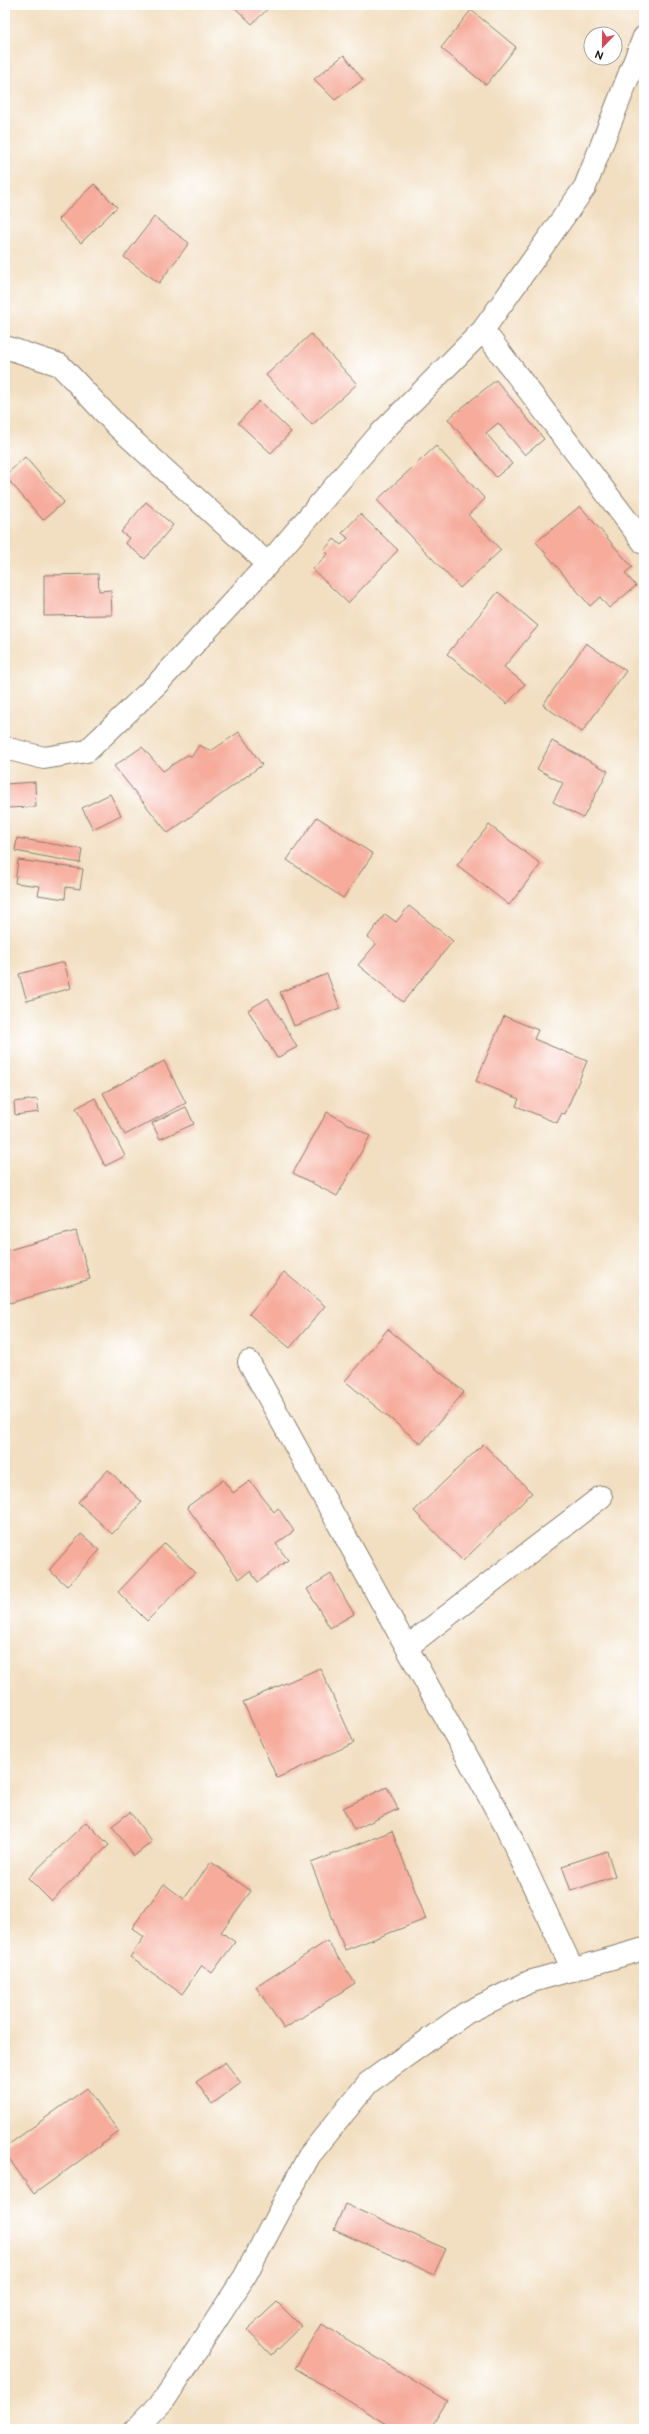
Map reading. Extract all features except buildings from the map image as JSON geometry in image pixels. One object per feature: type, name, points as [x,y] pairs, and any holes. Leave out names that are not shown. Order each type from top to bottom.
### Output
[{"type":"street","points":[[5,748],[44,758],[87,751],[157,684],[268,564],[378,436],[483,330],[585,187],[644,37]]},
{"type":"street","points":[[483,330],[644,543]]},
{"type":"street","points":[[5,346],[60,365],[119,428],[268,564]]},
{"type":"street","points":[[249,1362],[506,1827],[573,1970]]},
{"type":"street","points":[[407,1647],[600,1498]]},
{"type":"street","points":[[136,2429],[165,2399],[245,2276],[310,2156],[368,2083],[466,2013],[529,1982],[644,1949]]}]
